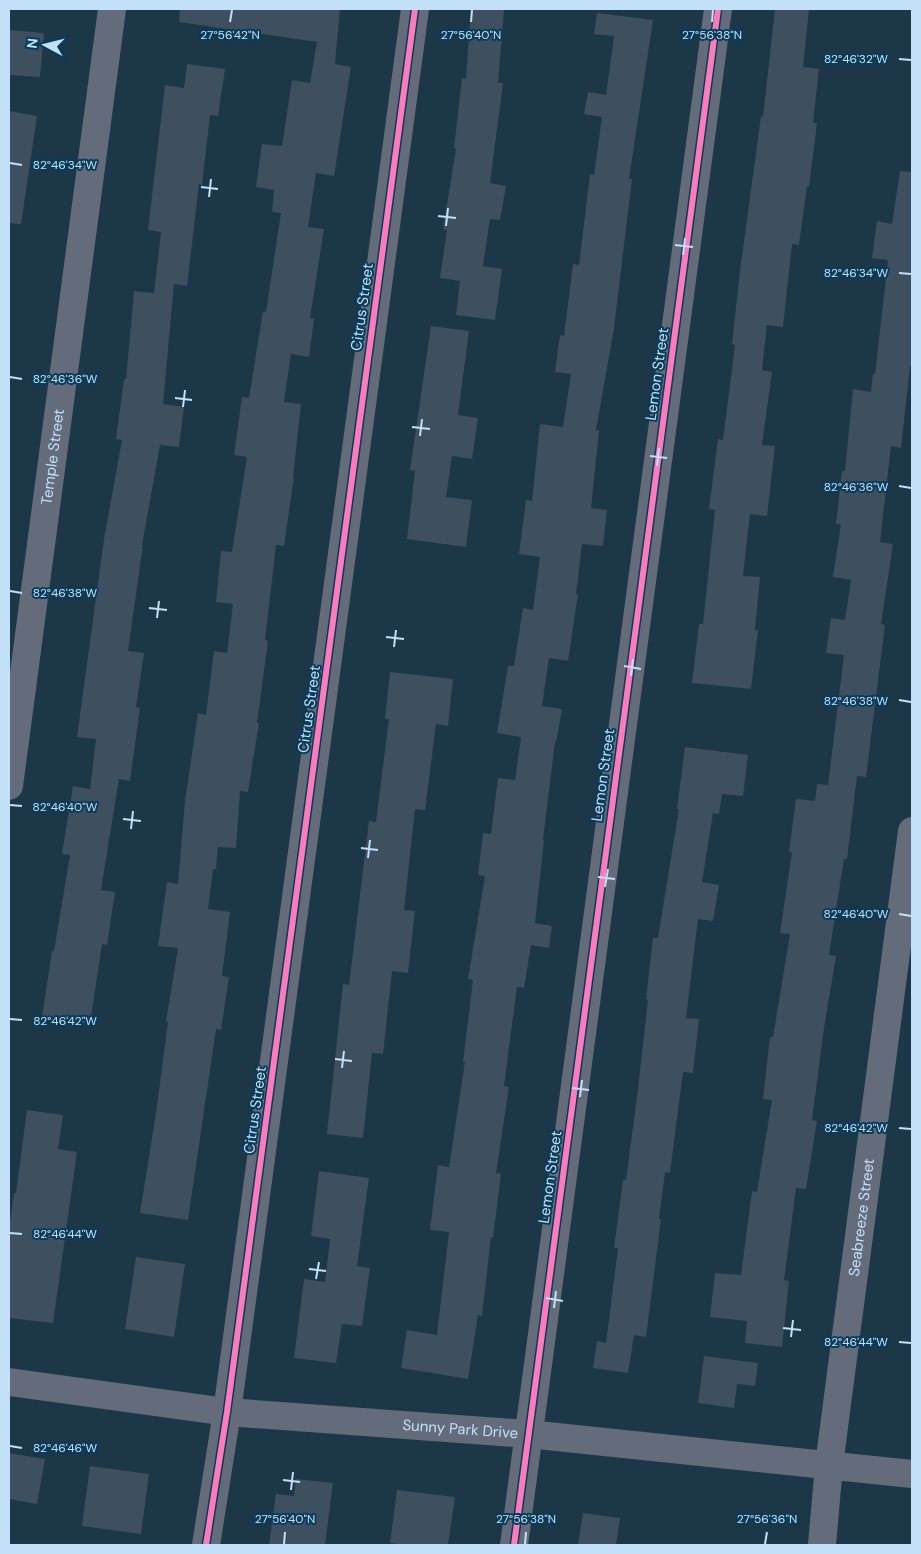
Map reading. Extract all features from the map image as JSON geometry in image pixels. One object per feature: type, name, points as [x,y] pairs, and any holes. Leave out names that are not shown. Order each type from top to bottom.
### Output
[{"type":"street","name":"Temple Street","points":[[9,786],[112,9]]},
{"type":"street","name":"Citrus Street","points":[[206,1545],[227,1412],[415,9]]},
{"type":"street","name":"Lemon Street","points":[[514,1545],[718,9]]},
{"type":"street","name":"Seabreeze Street","points":[[822,1545],[829,1465],[912,831]]},
{"type":"street","name":"Sunny Park Drive","points":[[9,1382],[227,1412],[528,1434],[912,1474]]},
{"type":"building","points":[[180,9],[340,9],[335,64],[351,67],[334,176],[316,173],[308,227],[324,229],[310,318],[314,319],[309,357],[291,354],[284,402],[301,404],[294,477],[284,546],[276,545],[265,640],[268,641],[257,723],[259,723],[248,792],[240,791],[236,848],[218,847],[216,869],[213,869],[208,909],[230,912],[222,976],[229,977],[221,1030],[216,1029],[188,1220],[140,1213],[156,1113],[168,1022],[166,1021],[178,948],[158,946],[167,882],[178,884],[185,801],[198,713],[206,715],[214,651],[227,653],[233,604],[216,602],[221,551],[232,552],[247,457],[234,455],[242,397],[249,398],[263,311],[266,312],[281,213],[272,212],[274,190],[256,187],[262,144],[282,146],[292,80],[310,83],[317,42],[179,22]]},
{"type":"building","points":[[471,9],[504,9],[498,83],[503,83],[490,183],[506,186],[500,220],[490,219],[483,266],[502,269],[495,320],[456,315],[460,281],[440,278],[447,230],[443,229],[456,149],[454,148],[462,78],[466,79]]},
{"type":"building","points":[[775,9],[809,9],[803,67],[819,69],[813,123],[817,123],[799,245],[792,244],[783,327],[767,325],[762,370],[772,372],[762,445],[775,446],[767,516],[750,514],[743,576],[760,577],[755,630],[758,630],[751,689],[692,683],[699,624],[703,624],[715,510],[709,509],[718,439],[723,440],[735,345],[732,344],[740,271],[761,116],[763,117]]},
{"type":"building","points":[[597,13],[653,20],[629,179],[632,179],[614,328],[596,430],[599,431],[591,508],[607,510],[603,546],[582,544],[576,594],[578,594],[568,661],[549,658],[542,706],[562,709],[555,742],[535,923],[552,926],[549,948],[531,945],[524,988],[517,987],[504,1086],[509,1087],[496,1173],[501,1174],[493,1238],[491,1237],[482,1316],[478,1315],[468,1379],[401,1368],[407,1330],[437,1335],[449,1232],[430,1230],[438,1165],[449,1167],[465,1062],[463,1062],[473,980],[468,979],[485,876],[478,875],[483,833],[491,834],[498,778],[515,780],[521,737],[497,733],[508,666],[514,666],[523,608],[533,610],[540,557],[519,554],[526,500],[532,501],[540,424],[563,427],[571,374],[555,372],[560,335],[564,336],[573,264],[579,265],[590,174],[594,175],[602,117],[584,114],[588,92],[606,95],[614,36],[594,34]]},
{"type":"building","points":[[9,30],[44,33],[40,77],[9,75]]},
{"type":"building","points":[[187,64],[225,69],[218,116],[210,115],[202,185],[199,184],[187,286],[174,284],[163,404],[184,407],[179,447],[160,445],[142,545],[128,651],[144,653],[136,707],[140,708],[130,781],[119,779],[101,890],[115,892],[107,945],[102,944],[90,1024],[42,1017],[70,855],[62,854],[73,786],[90,789],[96,739],[77,737],[104,539],[122,440],[116,439],[124,379],[126,379],[134,291],[154,293],[161,232],[148,230],[165,85],[184,88]]},
{"type":"building","points":[[9,111],[37,116],[21,224],[9,223]]},
{"type":"building","points":[[900,171],[912,172],[912,366],[910,366],[901,448],[891,446],[880,542],[893,544],[881,624],[885,625],[866,777],[857,776],[847,859],[844,859],[829,955],[836,956],[812,1120],[817,1121],[806,1189],[796,1188],[784,1280],[789,1281],[782,1347],[745,1343],[747,1321],[710,1317],[715,1273],[741,1275],[752,1191],[757,1192],[772,1100],[763,1099],[770,1037],[773,1037],[790,934],[780,933],[792,852],[789,852],[796,799],[815,801],[817,784],[828,785],[844,655],[826,653],[831,618],[845,620],[851,580],[833,577],[841,524],[836,524],[842,471],[845,471],[853,389],[871,392],[873,374],[875,374],[888,260],[872,258],[877,221],[892,224]]},
{"type":"building","points":[[431,326],[469,331],[458,415],[478,418],[472,459],[452,456],[446,497],[472,500],[466,547],[407,539],[415,471],[410,470]]},
{"type":"building","points":[[390,672],[453,679],[448,726],[436,724],[425,810],[415,809],[404,910],[415,911],[408,973],[392,971],[383,1054],[372,1053],[363,1138],[327,1134],[343,984],[349,985],[369,821],[376,822],[389,719],[385,719]]},
{"type":"building","points":[[685,747],[748,755],[743,796],[722,794],[719,814],[713,813],[702,882],[719,885],[713,921],[698,919],[686,1018],[699,1019],[693,1073],[683,1072],[670,1173],[665,1172],[646,1337],[634,1335],[628,1373],[593,1368],[597,1341],[606,1343],[618,1248],[614,1248],[623,1180],[626,1180],[638,1089],[653,938],[658,938],[679,809],[677,809]]},
{"type":"building","points":[[27,1110],[63,1115],[58,1149],[77,1152],[53,1323],[9,1318],[9,1229],[14,1193],[16,1193]]},
{"type":"building","points":[[319,1171],[369,1178],[357,1266],[370,1268],[362,1326],[342,1324],[336,1363],[294,1358],[304,1279],[325,1282],[330,1239],[311,1236]]},
{"type":"building","points":[[136,1257],[185,1264],[174,1337],[125,1329]]},
{"type":"building","points":[[704,1356],[758,1363],[755,1386],[737,1384],[734,1408],[698,1403]]},
{"type":"building","points":[[9,1453],[45,1459],[37,1504],[9,1499]]},
{"type":"building","points":[[90,1466],[149,1474],[141,1534],[82,1526]]},
{"type":"building","points":[[296,1479],[333,1483],[325,1545],[269,1545],[276,1494],[294,1496]]},
{"type":"building","points":[[397,1490],[455,1497],[448,1545],[390,1543]]},
{"type":"building","points":[[583,1513],[620,1518],[616,1545],[578,1545]]},
{"type":"cycle path","points":[[206,1545],[227,1412],[415,9]]},
{"type":"cycle path","points":[[514,1545],[718,9]]}]
